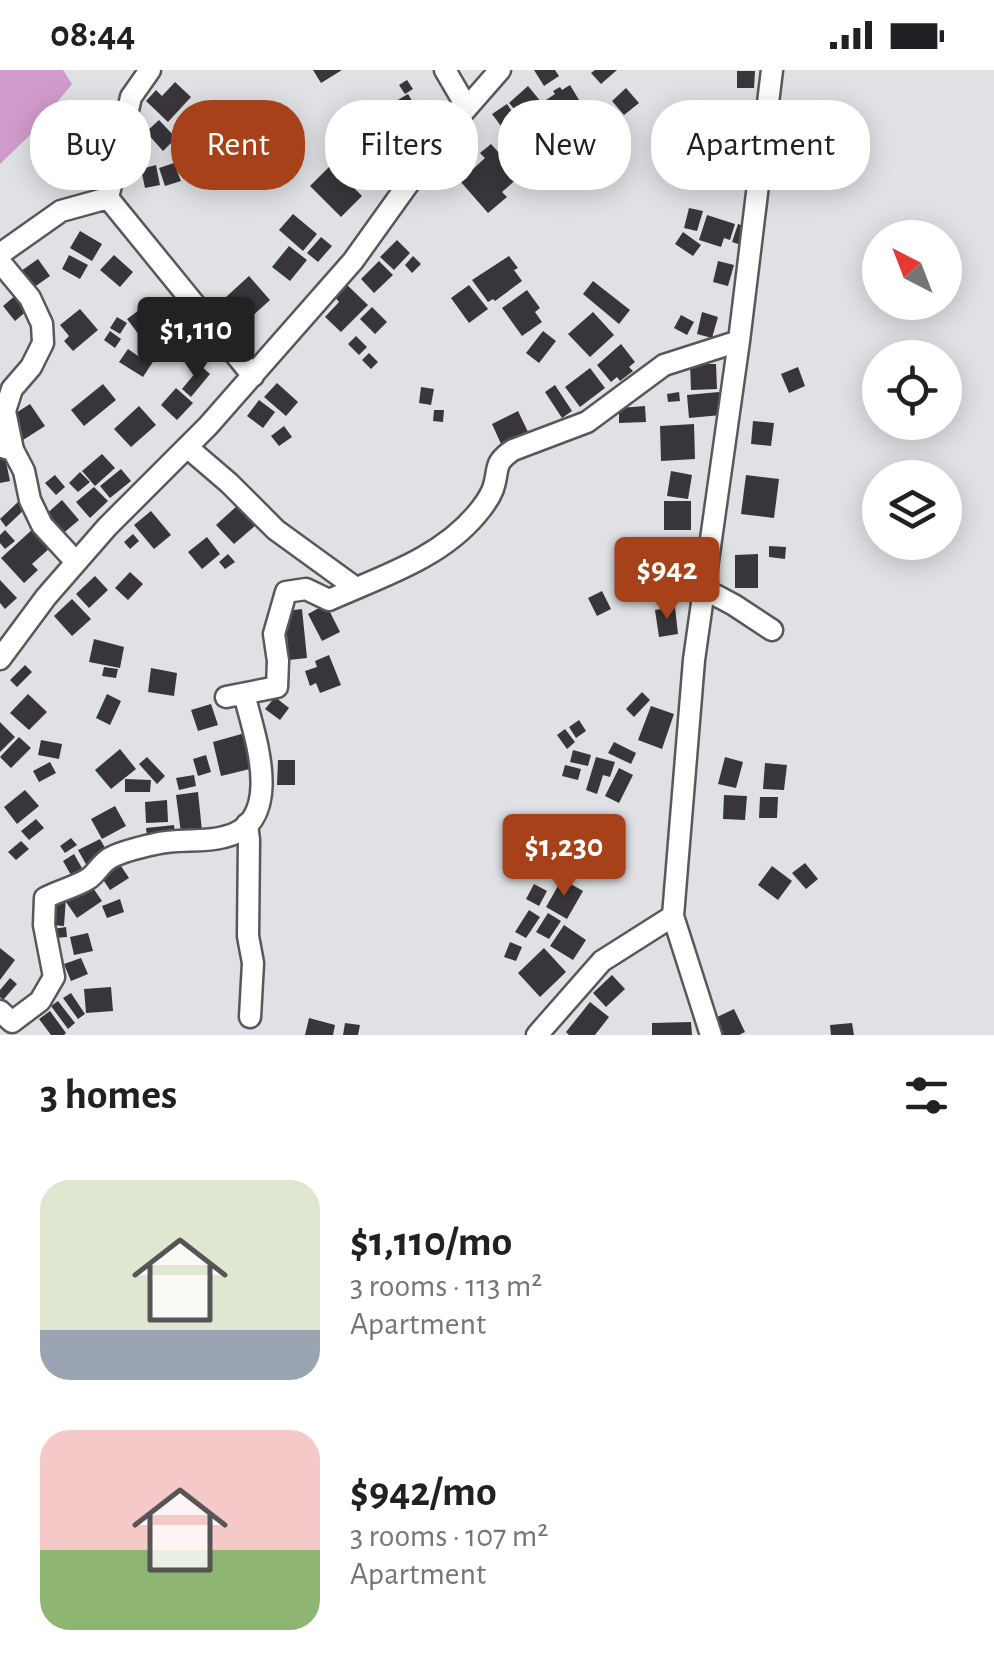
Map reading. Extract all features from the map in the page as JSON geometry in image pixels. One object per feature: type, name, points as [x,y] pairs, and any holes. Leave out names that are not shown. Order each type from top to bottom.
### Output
[{"type":"street","points":[[108,198],[131,97],[150,70]]},
{"type":"street","points":[[445,70],[462,100]]},
{"type":"street","points":[[472,100],[500,70]]},
{"type":"street","points":[[711,1035],[674,916],[694,660],[772,70]]},
{"type":"street","points":[[0,659],[106,526],[187,447],[353,261],[405,190]]},
{"type":"street","points":[[0,254],[60,212],[108,198]]},
{"type":"street","points":[[108,198],[253,376]]},
{"type":"street","points":[[0,262],[30,298],[42,324],[43,344],[32,367],[12,388],[5,411],[6,449],[24,472],[30,500],[42,526],[76,562]]},
{"type":"street","points":[[0,1011],[12,1022],[40,1001],[54,977],[44,924],[45,898],[88,879],[109,858],[173,840],[224,838],[252,820],[260,798],[263,766],[235,695],[277,687],[274,634],[286,592],[306,589],[329,600],[422,559],[462,530],[488,500],[497,464],[512,450],[586,422],[664,365],[739,341]]},
{"type":"street","points":[[187,447],[276,530],[356,588]]},
{"type":"street","points":[[704,589],[772,630]]},
{"type":"street","points":[[247,824],[248,936],[253,963],[250,1017]]},
{"type":"street","points":[[537,1035],[602,961],[674,916]]},
{"type":"shaded area","points":[[0,70],[63,70],[72,84],[59,100],[30,100],[30,135],[0,164]]},
{"type":"building","points":[[313,70],[342,70],[321,83]]},
{"type":"building","points":[[534,70],[555,70],[559,76],[544,86]]},
{"type":"building","points":[[617,70],[601,84],[591,73]]},
{"type":"building","points":[[737,71],[755,71],[754,88],[737,88]]},
{"type":"building","points":[[407,80],[413,89],[405,94],[399,85]]},
{"type":"building","points":[[175,82],[191,97],[171,100],[168,122],[147,100],[156,90],[162,96]]},
{"type":"building","points":[[570,85],[579,100],[546,100],[555,94],[553,91],[560,87],[562,90]]},
{"type":"building","points":[[528,86],[540,100],[512,100]]},
{"type":"building","points":[[626,88],[639,103],[631,109],[631,100],[613,100]]},
{"type":"building","points":[[159,120],[171,133],[171,143],[163,151],[151,138],[151,127]]},
{"type":"building","points":[[491,144],[498,152],[498,190],[504,190],[507,197],[488,213],[468,190],[478,190],[478,164],[485,158],[480,153]]},
{"type":"building","points":[[171,164],[171,184],[165,186],[159,168]]},
{"type":"building","points":[[156,165],[160,185],[151,187],[151,166]]},
{"type":"building","points":[[325,171],[325,190],[356,190],[362,196],[341,217],[310,186]]},
{"type":"building","points":[[689,208],[703,211],[697,231],[684,228]]},
{"type":"building","points":[[293,214],[317,234],[303,251],[279,230]]},
{"type":"building","points":[[707,215],[735,224],[730,240],[724,238],[721,247],[699,240]]},
{"type":"building","points":[[738,224],[747,227],[741,245],[732,242]]},
{"type":"building","points":[[80,231],[102,244],[92,261],[70,248]]},
{"type":"building","points":[[683,232],[701,245],[693,256],[675,244]]},
{"type":"building","points":[[321,237],[332,246],[318,262],[307,253]]},
{"type":"building","points":[[397,240],[410,253],[394,270],[380,257]]},
{"type":"building","points":[[289,246],[307,260],[290,281],[272,267]]},
{"type":"building","points":[[69,255],[88,265],[80,279],[62,269]]},
{"type":"building","points":[[114,255],[133,272],[120,287],[100,270]]},
{"type":"building","points":[[413,256],[421,264],[412,273],[405,265]]},
{"type":"building","points":[[509,256],[522,281],[488,302],[472,280]]},
{"type":"building","points":[[38,259],[50,276],[33,288],[21,271]]},
{"type":"building","points":[[379,261],[393,275],[374,293],[361,279]]},
{"type":"building","points":[[718,261],[734,265],[728,286],[713,282]]},
{"type":"building","points":[[249,276],[270,300],[248,320],[226,297]]},
{"type":"building","points":[[593,281],[630,310],[619,324],[583,294]]},
{"type":"building","points":[[346,284],[368,305],[341,332],[325,317],[339,302],[334,296]]},
{"type":"building","points":[[469,285],[488,309],[469,323],[451,298]]},
{"type":"building","points":[[527,290],[540,308],[535,312],[542,322],[522,336],[502,308]]},
{"type":"building","points":[[16,295],[28,310],[15,321],[3,306]]},
{"type":"building","points":[[150,302],[158,302],[167,314],[161,318],[168,328],[146,344],[127,319]]},
{"type":"building","points":[[372,307],[387,322],[375,334],[360,319]]},
{"type":"building","points":[[80,309],[98,330],[73,351],[64,341],[69,336],[60,325]]},
{"type":"building","points":[[593,312],[614,335],[590,357],[568,334]]},
{"type":"building","points":[[702,312],[718,317],[712,338],[697,334]]},
{"type":"building","points":[[681,315],[694,322],[687,335],[674,328]]},
{"type":"building","points":[[117,317],[127,323],[120,334],[110,328]]},
{"type":"building","points":[[110,331],[121,339],[115,348],[104,340]]},
{"type":"building","points":[[543,331],[556,341],[539,363],[526,353]]},
{"type":"building","points":[[356,336],[367,347],[359,355],[348,344]]},
{"type":"building","points":[[621,344],[635,362],[629,367],[633,371],[620,381],[617,377],[611,382],[597,365]]},
{"type":"building","points":[[148,347],[158,354],[143,377],[119,362],[128,349],[141,358]]},
{"type":"building","points":[[369,353],[378,362],[371,369],[362,360]]},
{"type":"building","points":[[690,364],[716,364],[717,389],[691,390]]},
{"type":"building","points":[[201,366],[210,374],[191,397],[182,389]]},
{"type":"building","points":[[798,367],[805,386],[789,393],[781,374]]},
{"type":"building","points":[[590,368],[605,388],[580,407],[565,387]]},
{"type":"building","points":[[277,383],[298,402],[286,416],[264,397]]},
{"type":"building","points":[[103,384],[116,400],[84,426],[71,410]]},
{"type":"building","points":[[555,385],[572,411],[562,418],[545,392]]},
{"type":"building","points":[[421,387],[434,389],[431,405],[419,403]]},
{"type":"building","points":[[176,388],[193,403],[177,420],[161,405]]},
{"type":"building","points":[[679,392],[680,401],[668,402],[667,394]]},
{"type":"building","points":[[719,392],[721,415],[689,418],[687,395]]},
{"type":"building","points":[[259,400],[275,412],[263,428],[247,416]]},
{"type":"building","points":[[30,404],[45,426],[23,440],[8,418]]},
{"type":"building","points":[[139,406],[156,425],[131,447],[114,429]]},
{"type":"building","points":[[645,406],[646,422],[619,423],[619,408]]},
{"type":"building","points":[[434,410],[444,410],[443,422],[433,421]]},
{"type":"building","points":[[518,411],[529,434],[502,446],[492,424]]},
{"type":"building","points":[[753,421],[774,423],[771,446],[751,444]]},
{"type":"building","points":[[694,424],[695,459],[661,461],[660,426]]},
{"type":"building","points":[[284,426],[292,437],[279,446],[271,436]]},
{"type":"building","points":[[4,452],[10,481],[0,483],[0,453]]},
{"type":"building","points":[[102,454],[115,468],[95,486],[82,471]]},
{"type":"building","points":[[121,469],[131,481],[110,498],[100,486]]},
{"type":"building","points":[[671,471],[692,475],[688,499],[667,496]]},
{"type":"building","points":[[80,472],[90,482],[78,492],[69,483]]},
{"type":"building","points":[[55,475],[65,487],[56,495],[45,483]]},
{"type":"building","points":[[746,475],[779,479],[774,518],[741,514]]},
{"type":"building","points":[[94,487],[108,501],[90,518],[76,502]]},
{"type":"building","points":[[62,500],[79,520],[60,536],[43,517]]},
{"type":"building","points":[[664,501],[691,501],[691,530],[664,530]]},
{"type":"building","points":[[18,502],[25,509],[6,527],[0,519]]},
{"type":"building","points":[[238,505],[256,525],[234,544],[216,525]]},
{"type":"building","points":[[151,511],[171,535],[154,549],[134,525]]},
{"type":"building","points":[[34,528],[51,547],[32,564],[38,570],[24,583],[1,558]]},
{"type":"building","points":[[5,530],[15,541],[5,549],[0,535]]},
{"type":"building","points":[[133,534],[139,541],[130,549],[124,542]]},
{"type":"building","points":[[207,537],[220,554],[202,569],[188,552]]},
{"type":"building","points":[[769,546],[786,547],[785,559],[769,557]]},
{"type":"building","points":[[228,554],[235,562],[225,569],[219,562]]},
{"type":"building","points":[[758,554],[758,588],[735,588],[735,555]]},
{"type":"building","points":[[683,565],[686,595],[661,597],[659,567]]},
{"type":"building","points":[[130,572],[143,584],[128,600],[115,588]]},
{"type":"building","points":[[95,576],[108,590],[89,608],[76,594]]},
{"type":"building","points":[[0,580],[17,598],[5,609],[0,603]]},
{"type":"building","points":[[602,591],[611,609],[597,616],[588,598]]},
{"type":"building","points":[[72,599],[91,619],[72,636],[54,616]]},
{"type":"building","points":[[326,604],[340,632],[322,641],[308,614]]},
{"type":"building","points":[[675,607],[678,634],[659,637],[655,610]]},
{"type":"building","points":[[302,609],[307,658],[289,660],[285,611]]},
{"type":"building","points":[[94,639],[124,647],[120,668],[89,662]]},
{"type":"building","points":[[329,655],[341,685],[320,693],[316,683],[310,686],[305,671],[317,667],[315,661]]},
{"type":"building","points":[[25,665],[32,672],[17,687],[10,680]]},
{"type":"building","points":[[104,667],[118,669],[116,678],[102,676]]},
{"type":"building","points":[[151,668],[177,673],[174,696],[148,692]]},
{"type":"building","points":[[642,692],[650,700],[634,717],[626,709]]},
{"type":"building","points":[[28,694],[47,712],[29,730],[10,713]]},
{"type":"building","points":[[107,694],[121,701],[110,725],[96,718]]},
{"type":"building","points":[[275,697],[289,708],[280,720],[265,709]]},
{"type":"building","points":[[211,704],[218,725],[198,731],[191,710]]},
{"type":"building","points":[[651,706],[674,714],[662,749],[638,740]]},
{"type":"building","points":[[579,720],[586,731],[576,738],[569,727]]},
{"type":"building","points":[[0,722],[15,737],[0,752]]},
{"type":"building","points":[[565,729],[575,742],[567,749],[557,735]]},
{"type":"building","points":[[245,733],[254,768],[221,776],[213,742]]},
{"type":"building","points":[[19,737],[31,748],[11,768],[0,757]]},
{"type":"building","points":[[41,740],[62,744],[59,759],[38,755]]},
{"type":"building","points":[[614,742],[636,753],[631,764],[608,753]]},
{"type":"building","points":[[120,749],[136,769],[111,789],[95,770]]},
{"type":"building","points":[[573,750],[591,755],[588,766],[570,762]]},
{"type":"building","points":[[206,755],[211,772],[198,776],[193,759]]},
{"type":"building","points":[[147,757],[165,776],[157,784],[139,764]]},
{"type":"building","points":[[596,757],[615,762],[610,777],[603,775],[597,794],[586,790]]},
{"type":"building","points":[[725,757],[743,762],[736,788],[718,784]]},
{"type":"building","points":[[278,760],[295,760],[295,785],[277,785]]},
{"type":"building","points":[[50,762],[56,773],[39,782],[33,771]]},
{"type":"building","points":[[765,763],[787,765],[784,790],[763,789]]},
{"type":"building","points":[[565,765],[581,769],[578,780],[562,776]]},
{"type":"building","points":[[619,768],[633,775],[619,803],[605,796]]},
{"type":"building","points":[[194,775],[196,786],[179,790],[176,778]]},
{"type":"building","points":[[125,779],[151,780],[150,792],[125,792]]},
{"type":"building","points":[[25,790],[39,806],[17,824],[4,807]]},
{"type":"building","points":[[198,792],[202,831],[181,833],[176,795]]},
{"type":"building","points":[[724,795],[747,796],[745,820],[723,819]]},
{"type":"building","points":[[760,797],[778,797],[777,818],[759,818]]},
{"type":"building","points":[[167,800],[168,822],[146,823],[145,802]]},
{"type":"building","points":[[115,806],[126,826],[102,839],[91,819]]},
{"type":"building","points":[[36,819],[44,828],[29,840],[21,831]]},
{"type":"building","points":[[174,825],[175,834],[147,837],[146,828]]},
{"type":"building","points":[[71,838],[77,845],[65,853],[60,846]]},
{"type":"building","points":[[100,839],[109,855],[87,866],[78,850]]},
{"type":"building","points":[[21,841],[29,849],[16,860],[8,852]]},
{"type":"building","points":[[74,854],[82,868],[71,875],[63,861]]},
{"type":"building","points":[[119,863],[129,878],[110,890],[100,875]]},
{"type":"building","points":[[805,863],[818,879],[806,889],[792,873]]},
{"type":"building","points":[[772,866],[792,881],[778,900],[758,885]]},
{"type":"building","points":[[562,879],[583,891],[567,919],[546,907]]},
{"type":"building","points":[[534,884],[547,891],[539,906],[526,899]]},
{"type":"building","points":[[91,885],[102,901],[77,918],[66,902]]},
{"type":"building","points":[[54,896],[66,897],[64,926],[52,925]]},
{"type":"building","points":[[120,899],[124,912],[107,918],[102,906]]},
{"type":"building","points":[[529,910],[540,917],[526,938],[515,932]]},
{"type":"building","points":[[548,913],[561,921],[549,939],[536,932]]},
{"type":"building","points":[[564,925],[586,940],[573,960],[550,946]]},
{"type":"building","points":[[66,927],[67,937],[54,938],[53,929]]},
{"type":"building","points":[[88,933],[93,951],[74,955],[70,937]]},
{"type":"building","points":[[510,942],[522,947],[516,961],[504,957]]},
{"type":"building","points":[[0,948],[15,960],[0,980]]},
{"type":"building","points":[[544,948],[566,972],[540,997],[518,973]]},
{"type":"building","points":[[81,958],[88,974],[71,981],[64,964]]},
{"type":"building","points":[[612,975],[625,989],[606,1007],[593,993]]},
{"type":"building","points":[[10,978],[17,984],[3,1000],[0,990]]},
{"type":"building","points":[[111,987],[113,1011],[86,1013],[84,989]]},
{"type":"building","points":[[71,993],[85,1014],[78,1019],[63,998]]},
{"type":"building","points":[[58,1001],[75,1023],[68,1029],[51,1006]]},
{"type":"building","points":[[590,1002],[609,1017],[595,1035],[569,1035],[566,1032]]},
{"type":"building","points":[[734,1009],[745,1032],[720,1035],[713,1019]]},
{"type":"building","points":[[50,1011],[64,1035],[51,1035],[39,1019]]},
{"type":"building","points":[[309,1018],[335,1025],[333,1035],[305,1035]]},
{"type":"building","points":[[691,1022],[692,1035],[652,1035],[652,1023]]},
{"type":"building","points":[[345,1023],[360,1025],[358,1035],[343,1035]]},
{"type":"building","points":[[852,1023],[854,1035],[831,1035],[830,1025]]}]
